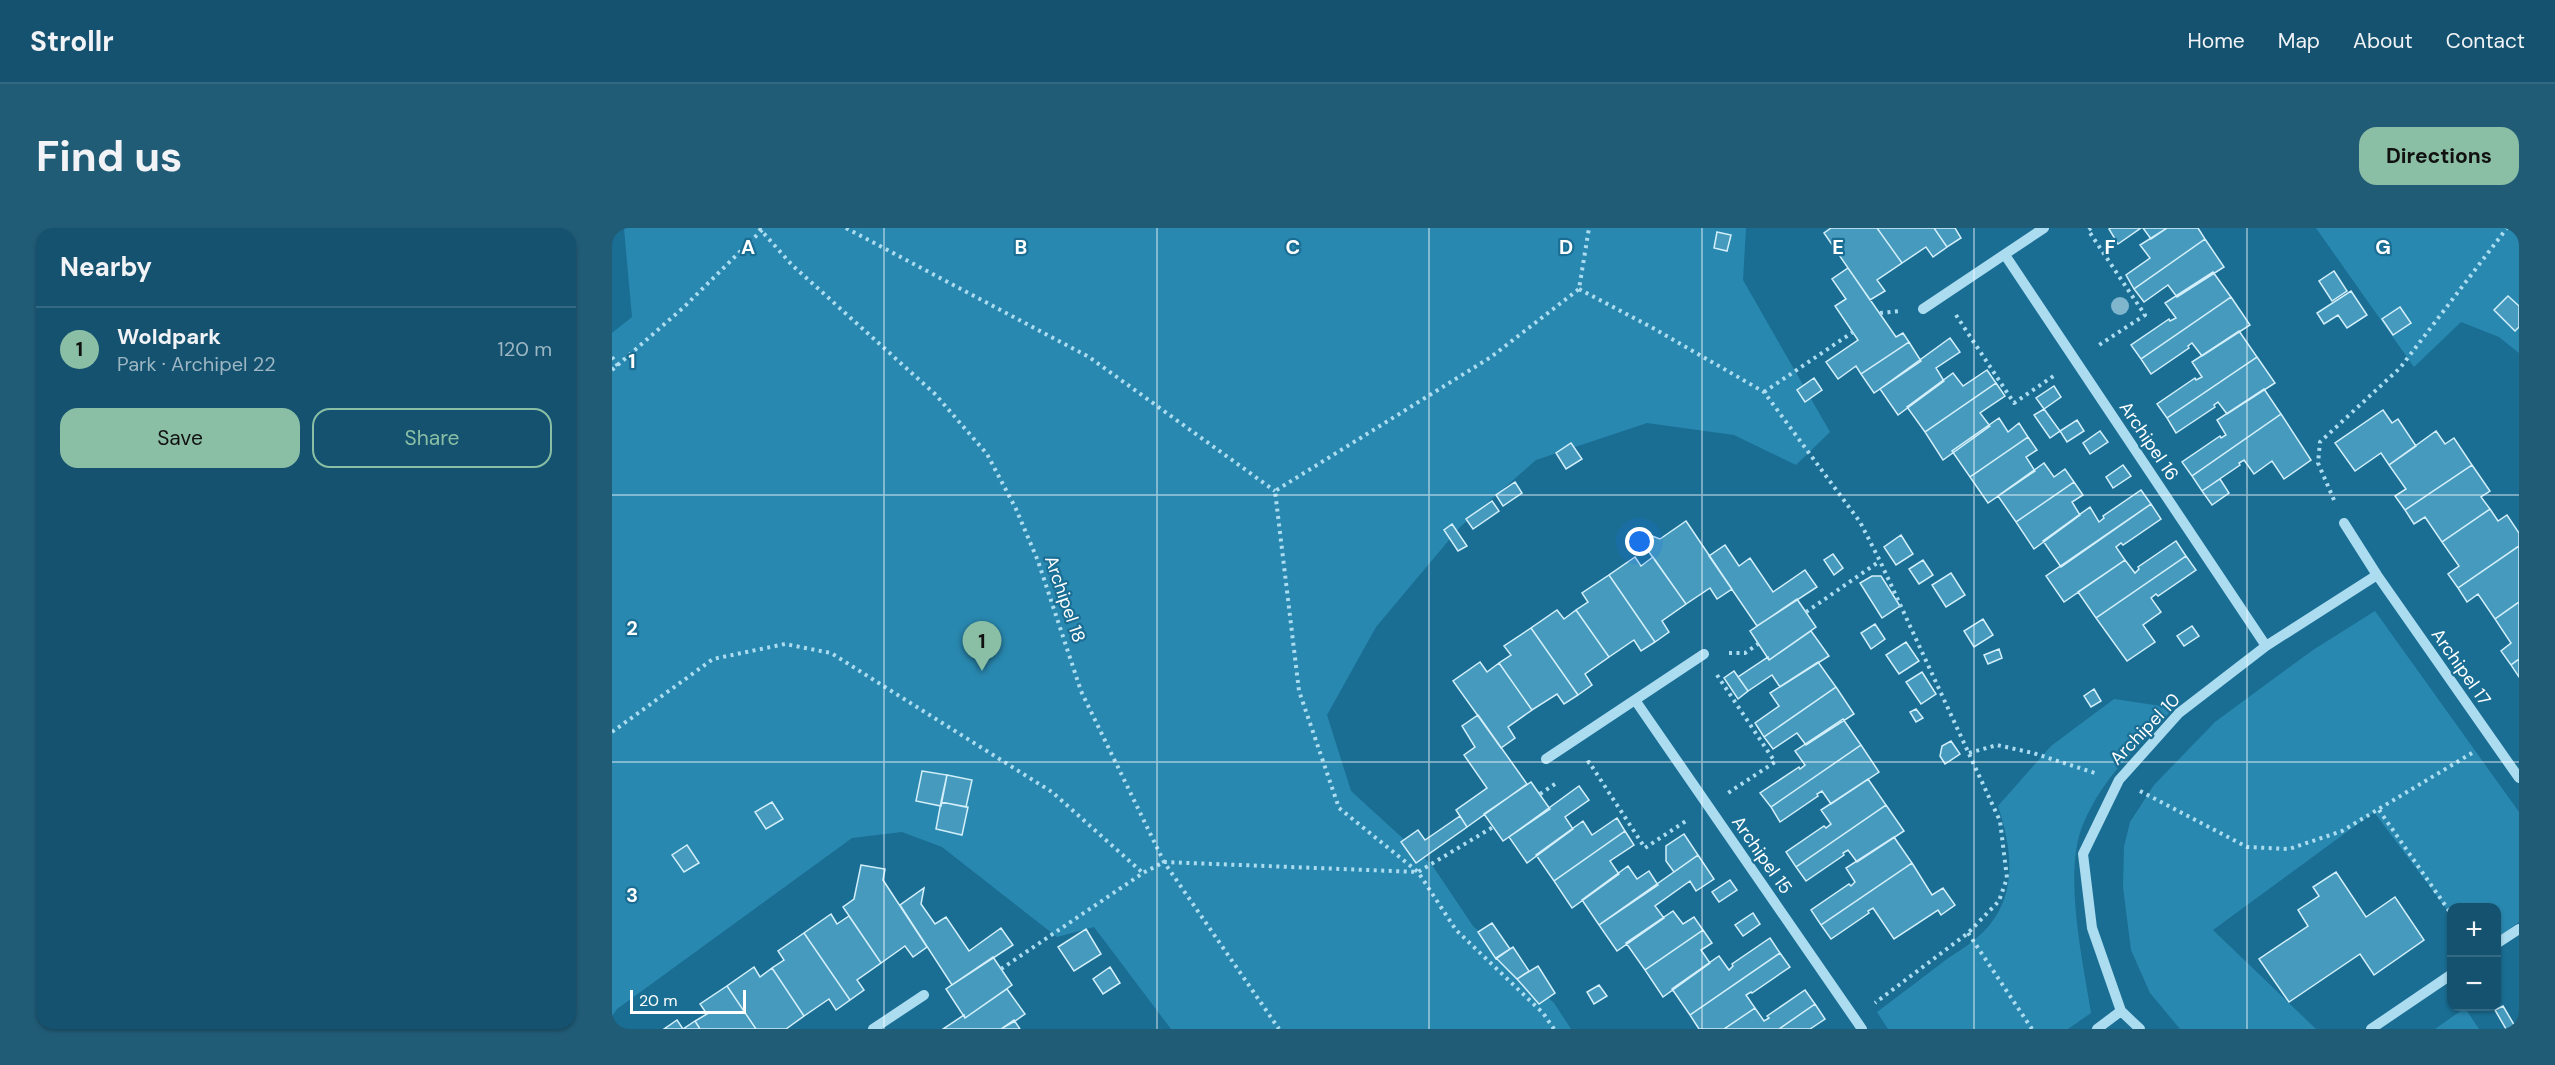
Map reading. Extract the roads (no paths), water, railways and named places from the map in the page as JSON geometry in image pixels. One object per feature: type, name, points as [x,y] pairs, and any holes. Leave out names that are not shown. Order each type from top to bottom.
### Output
[{"type":"street","points":[[1923,309],[2044,228]]},
{"type":"street","name":"Archipel 16","points":[[2005,255],[2266,646]]},
{"type":"street","name":"Archipel 17","points":[[2344,523],[2377,575],[2519,778]]},
{"type":"street","points":[[2266,646],[2377,575]]},
{"type":"street","name":"Archipel 10","points":[[2140,1029],[2121,1011],[2092,928],[2083,854],[2119,780],[2179,713],[2266,646]]},
{"type":"street","points":[[1546,759],[1704,654]]},
{"type":"street","name":"Archipel 15","points":[[1635,700],[1862,1029]]},
{"type":"street","points":[[2501,941],[2519,928]]},
{"type":"street","points":[[2371,1029],[2447,977]]},
{"type":"street","points":[[873,1029],[924,995]]},
{"type":"street","points":[[2097,1029],[2121,1011]]},
{"type":"place","name":"Woldpark","points":[[982,671]]}]
